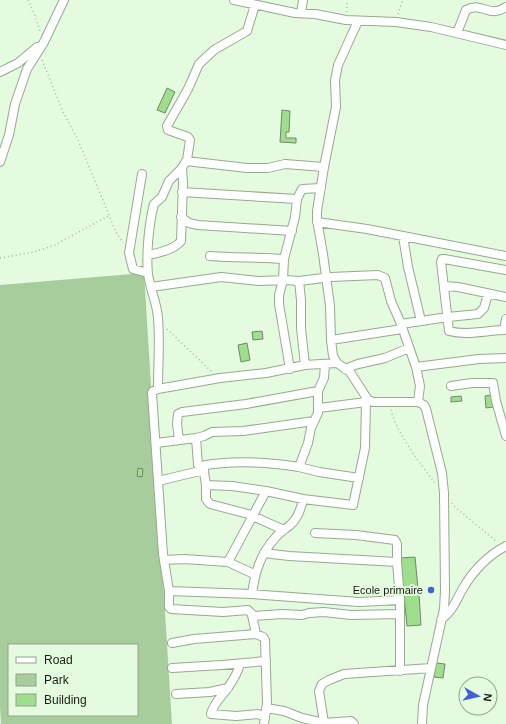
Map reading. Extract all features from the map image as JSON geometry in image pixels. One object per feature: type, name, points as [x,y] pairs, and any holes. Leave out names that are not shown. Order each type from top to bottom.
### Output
[{"type":"street","points":[[0,162],[15,104],[27,69],[44,42],[64,0]]},
{"type":"street","points":[[234,0],[255,5],[346,20],[396,22],[431,26],[506,45]]},
{"type":"street","points":[[301,13],[303,0]]},
{"type":"street","points":[[148,255],[167,250],[181,241],[182,168],[184,162],[187,160],[190,140],[188,136],[168,130],[167,126],[188,89],[199,64],[214,50],[247,31],[255,5]]},
{"type":"street","points":[[457,33],[466,10],[479,7],[495,12],[506,7]]},
{"type":"street","points":[[206,485],[232,486],[266,491],[303,499],[353,504],[366,443],[366,401],[352,374],[337,363],[333,356],[330,306],[317,214],[324,167],[336,107],[336,73],[338,65],[358,21]]},
{"type":"street","points":[[0,72],[18,63],[44,42]]},
{"type":"street","points":[[187,160],[247,168],[268,168],[285,164],[324,167]]},
{"type":"street","points":[[158,389],[159,320],[148,273],[149,233],[154,204],[162,197],[170,181],[182,168]]},
{"type":"street","points":[[142,174],[129,253],[133,269],[148,273]]},
{"type":"street","points":[[290,369],[279,304],[279,295],[283,280],[284,259],[296,217],[297,199],[302,189],[321,188]]},
{"type":"street","points":[[182,192],[297,199]]},
{"type":"street","points":[[181,217],[189,223],[198,225],[292,231]]},
{"type":"street","points":[[317,222],[403,236],[506,256]]},
{"type":"street","points":[[403,236],[407,261],[421,321]]},
{"type":"street","points":[[210,256],[284,259]]},
{"type":"street","points":[[506,270],[443,259],[441,267],[449,330],[475,332],[505,330],[506,319]]},
{"type":"street","points":[[151,287],[222,277],[298,281],[378,275],[384,277],[386,279],[391,301],[402,326],[416,367],[420,386],[418,402]]},
{"type":"street","points":[[298,281],[305,365]]},
{"type":"street","points":[[444,286],[458,287],[506,297]]},
{"type":"street","points":[[331,340],[421,321],[478,314],[484,308],[488,294]]},
{"type":"street","points":[[345,369],[358,364],[385,358],[409,348]]},
{"type":"street","points":[[416,367],[479,359],[506,358]]},
{"type":"street","points":[[256,634],[252,615],[248,610],[223,612],[171,609],[169,607],[169,592],[164,560],[152,392],[158,389],[220,378],[256,375],[305,365],[337,363]]},
{"type":"street","points":[[299,467],[317,416],[318,391],[324,378],[325,364]]},
{"type":"street","points":[[451,386],[472,383],[493,383],[496,401],[506,436]]},
{"type":"street","points":[[179,440],[177,418],[178,414],[182,412],[246,404],[318,391]]},
{"type":"street","points":[[318,408],[366,401],[418,402],[424,405],[426,409],[442,473],[444,493],[445,591],[444,609],[423,705],[422,724]]},
{"type":"street","points":[[156,443],[196,438],[212,432],[243,431],[314,421]]},
{"type":"street","points":[[196,438],[198,464],[204,468]]},
{"type":"street","points":[[158,481],[204,468],[238,462],[259,462],[299,467],[319,472],[359,478]]},
{"type":"street","points":[[204,468],[206,499],[210,504],[253,516],[284,530]]},
{"type":"street","points":[[228,562],[266,491]]},
{"type":"street","points":[[252,594],[254,574],[264,553],[273,539],[297,518],[303,499]]},
{"type":"street","points":[[315,533],[356,535],[395,540],[397,544],[400,600],[400,671]]},
{"type":"street","points":[[441,620],[449,614],[454,607],[472,575],[481,565],[506,546]]},
{"type":"street","points":[[264,553],[289,556],[397,562]]},
{"type":"street","points":[[164,560],[184,558],[228,562],[254,574]]},
{"type":"street","points":[[169,592],[252,594],[359,602],[400,600]]},
{"type":"street","points":[[252,615],[302,615],[324,612],[351,615],[400,614]]},
{"type":"street","points":[[172,642],[256,634],[262,636],[265,640],[266,661],[267,703],[264,720]]},
{"type":"street","points":[[172,668],[266,661]]},
{"type":"street","points":[[240,664],[239,670],[228,688],[212,709],[211,714],[236,716],[258,714],[264,720]]},
{"type":"street","points":[[324,723],[318,691],[322,684],[344,674],[431,668]]},
{"type":"street","points":[[176,694],[210,692],[228,688]]},
{"type":"street","points":[[266,708],[284,711],[302,718],[324,723],[351,722],[354,724]]},
{"type":"path","points":[[28,0],[44,42]]},
{"type":"path","points":[[346,20],[348,0]]},
{"type":"path","points":[[396,22],[403,0]]},
{"type":"path","points":[[42,60],[63,112],[78,140],[116,232],[129,253]]},
{"type":"path","points":[[0,258],[34,252],[55,245],[110,215]]},
{"type":"path","points":[[159,320],[220,378]]},
{"type":"green space","points":[[144,273],[172,724],[1,724],[0,285]]},
{"type":"building","points":[[167,88],[175,92],[165,113],[157,110]]},
{"type":"building","points":[[282,110],[290,111],[289,132],[286,132],[286,138],[296,138],[296,143],[280,142]]},
{"type":"building","points":[[262,331],[263,339],[253,340],[252,332]]},
{"type":"building","points":[[247,343],[250,360],[241,362],[238,345]]},
{"type":"building","points":[[491,395],[493,407],[486,408],[485,396]]},
{"type":"building","points":[[461,396],[462,401],[451,402],[451,397]]},
{"type":"building","points":[[138,468],[143,469],[142,477],[137,476]]},
{"type":"building","points":[[415,557],[418,588],[403,590],[401,558]]},
{"type":"building","points":[[419,594],[421,625],[407,626],[404,595]]},
{"type":"building","points":[[436,663],[445,664],[443,678],[434,677]]},
{"type":"place","name":"Ecole primaire","points":[[431,590]]}]
